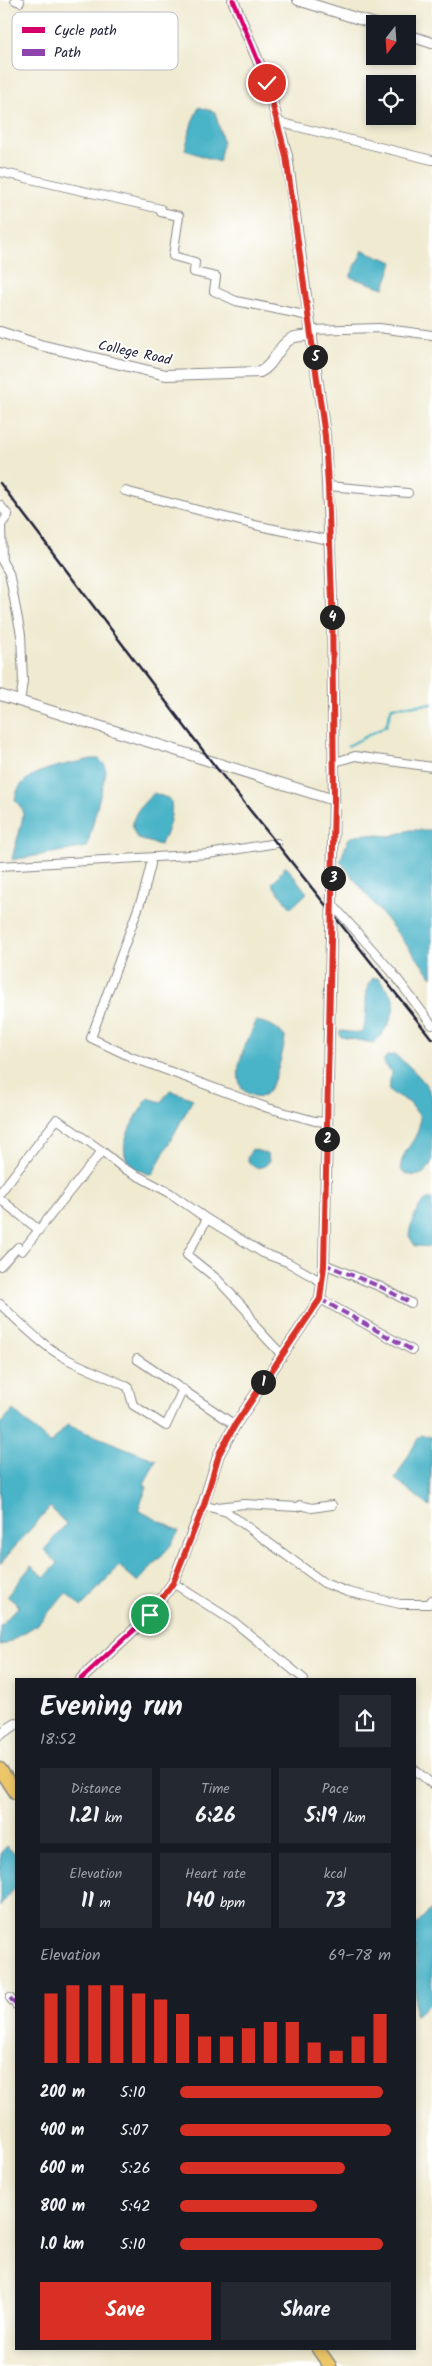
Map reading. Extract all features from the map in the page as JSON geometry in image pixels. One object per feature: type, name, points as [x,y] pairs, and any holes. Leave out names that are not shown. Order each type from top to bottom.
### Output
[{"type":"highway","points":[[0,1769],[15,1792]]},
{"type":"highway","points":[[319,2350],[330,2366]]},
{"type":"street","points":[[82,1678],[150,1615],[173,1583],[209,1506],[219,1454],[235,1425],[320,1299],[324,1264],[334,800],[332,763],[332,600],[325,436],[286,156],[267,83],[233,0]]},
{"type":"street","points":[[298,0],[366,21]]},
{"type":"street","points":[[416,37],[432,42]]},
{"type":"street","points":[[278,122],[432,160]]},
{"type":"street","points":[[0,172],[161,209],[162,212],[179,216],[173,256],[195,262],[194,272],[216,277],[214,291],[236,301],[309,316]]},
{"type":"street","points":[[312,332],[379,328],[432,335]]},
{"type":"street","name":"College Road","points":[[0,332],[40,345],[170,375],[260,372],[271,366],[278,353],[292,338],[312,332]]},
{"type":"street","points":[[328,486],[408,493]]},
{"type":"street","points":[[126,491],[258,526],[329,540]]},
{"type":"street","points":[[0,505],[8,515],[1,525],[2,561],[9,573],[21,635],[23,681],[20,702]]},
{"type":"street","points":[[0,696],[334,800]]},
{"type":"street","points":[[332,763],[355,756],[432,767]]},
{"type":"street","points":[[0,866],[208,854],[277,843]]},
{"type":"street","points":[[151,864],[144,892],[91,1038],[124,1054],[268,1108],[315,1121],[328,1122]]},
{"type":"street","points":[[333,905],[392,972],[432,1024]]},
{"type":"street","points":[[0,1193],[57,1119],[102,1151],[122,1168],[170,1193],[207,1219],[263,1253],[287,1262],[322,1282]]},
{"type":"street","points":[[0,1266],[18,1247],[22,1251],[102,1151]]},
{"type":"street","points":[[0,1199],[39,1230]]},
{"type":"street","points":[[207,1219],[187,1255],[217,1279],[247,1312],[256,1327],[282,1355]]},
{"type":"street","points":[[324,1264],[381,1287],[411,1303]]},
{"type":"street","points":[[320,1299],[412,1350]]},
{"type":"street","points":[[0,1304],[43,1344],[86,1370],[97,1371],[128,1387],[133,1405],[166,1426],[183,1389]]},
{"type":"street","points":[[137,1359],[235,1425]]},
{"type":"street","points":[[209,1506],[244,1504],[296,1507],[300,1505],[312,1508],[332,1505]]},
{"type":"street","points":[[209,1506],[227,1512],[324,1583],[348,1592],[400,1604],[429,1604],[432,1600]]},
{"type":"street","points":[[173,1583],[233,1621],[303,1678]]},
{"type":"street","points":[[0,1734],[15,1725]]},
{"type":"street","points":[[416,1771],[432,1784]]},
{"type":"street","points":[[10,1998],[15,2004]]},
{"type":"water","points":[[199,107],[215,112],[223,142],[219,162],[185,150],[192,122]]},
{"type":"water","points":[[363,250],[393,262],[384,288],[350,277]]},
{"type":"water","points":[[91,759],[99,759],[105,765],[106,772],[87,847],[12,860],[23,816],[23,810],[15,800],[18,789],[25,781],[45,770]]},
{"type":"water","points":[[154,793],[170,799],[172,809],[170,822],[160,845],[138,839],[133,826],[136,814]]},
{"type":"water","points":[[410,830],[432,830],[432,977],[340,861],[349,838],[363,834],[391,836]]},
{"type":"water","points":[[286,866],[307,893],[291,908],[272,884]]},
{"type":"water","points":[[373,978],[378,978],[394,998],[393,1011],[389,1023],[373,1043],[341,1037],[339,1032],[341,1031],[358,1033],[362,1031],[366,1018],[367,990]]},
{"type":"water","points":[[256,1021],[272,1026],[285,1037],[281,1059],[272,1085],[264,1095],[258,1096],[249,1094],[242,1089],[238,1072],[239,1063]]},
{"type":"water","points":[[394,1055],[405,1062],[416,1073],[432,1097],[432,1160],[427,1170],[414,1176],[400,1169],[404,1154],[417,1132],[420,1117],[410,1103],[389,1091],[391,1072],[384,1063],[384,1059],[387,1056]]},
{"type":"water","points":[[170,1090],[193,1099],[152,1175],[134,1168],[127,1161],[125,1143],[132,1123],[148,1098],[161,1102]]},
{"type":"water","points":[[252,1149],[268,1154],[269,1162],[260,1168],[251,1165],[247,1158]]},
{"type":"water","points":[[427,1199],[432,1199],[432,1247],[415,1246],[409,1236],[411,1226],[417,1210]]},
{"type":"water","points":[[13,1410],[51,1444],[67,1425],[156,1460],[144,1485],[147,1487],[138,1510],[179,1531],[171,1545],[138,1582],[119,1566],[81,1607],[66,1593],[38,1624],[6,1644],[0,1645],[0,1626],[19,1606],[7,1596],[31,1566],[45,1577],[58,1563],[44,1550],[66,1524],[50,1507],[0,1564],[0,1424]]},
{"type":"water","points":[[422,1435],[432,1437],[430,1507],[395,1479],[419,1437]]},
{"type":"water","points":[[6,1846],[15,1853],[15,1888],[0,1906],[0,1854]]},
{"type":"water","points":[[432,1908],[432,2002],[416,2015],[416,1924]]},
{"type":"waterway","points":[[348,746],[386,726],[392,707],[432,704]]},
{"type":"railway","points":[[0,483],[211,761],[432,1039]]},
{"type":"marked path","points":[[324,1264],[381,1287],[411,1303]]},
{"type":"marked path","points":[[320,1299],[412,1350]]},
{"type":"marked path","points":[[10,1998],[15,2004]]},
{"type":"cycle path","points":[[82,1678],[150,1615],[173,1583],[203,1505],[219,1454],[235,1425],[320,1299],[324,1266],[334,800],[332,600],[325,436],[287,156],[267,83],[233,0]]},
{"type":"route","points":[[150,1615],[173,1583],[204,1505],[219,1454],[235,1425],[320,1299],[324,1266],[334,800],[332,763],[332,600],[328,486],[325,436],[286,156],[267,83]]}]
